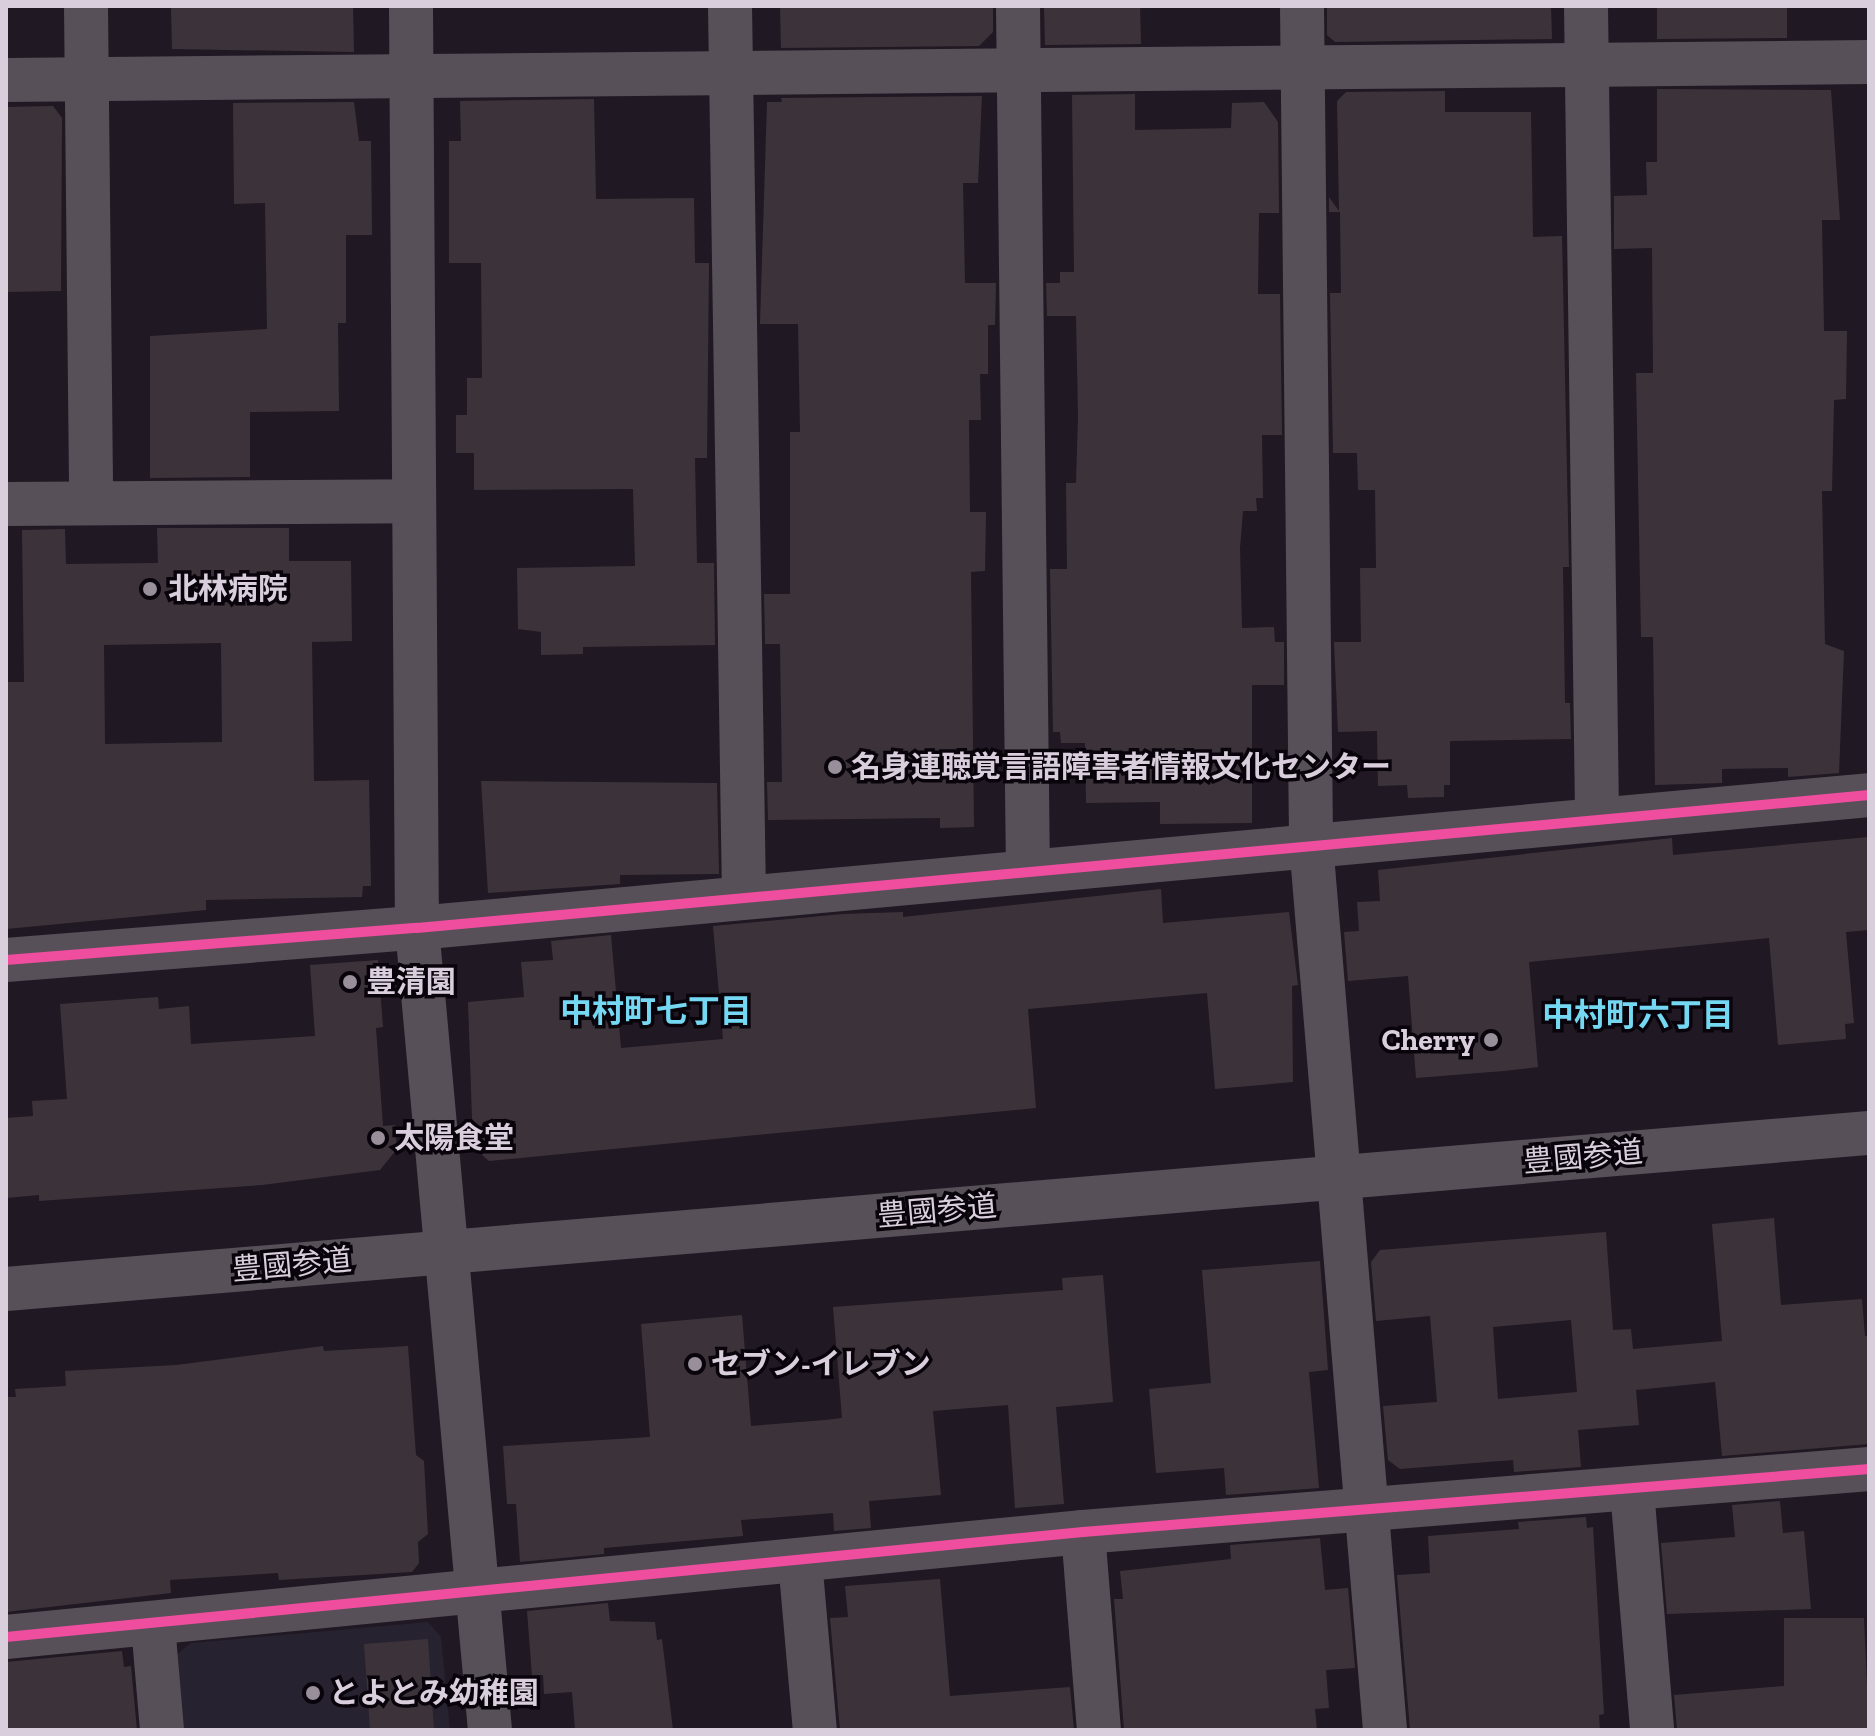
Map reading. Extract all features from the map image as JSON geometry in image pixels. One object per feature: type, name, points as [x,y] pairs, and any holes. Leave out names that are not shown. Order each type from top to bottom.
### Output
[{"type":"street","points":[[86,6],[91,503]]},
{"type":"street","points":[[411,6],[417,928],[450,1252],[490,1730]]},
{"type":"street","points":[[730,6],[744,897]]},
{"type":"street","points":[[1018,6],[1028,870]]},
{"type":"street","points":[[1302,6],[1311,843],[1342,1177],[1385,1730]]},
{"type":"street","points":[[1586,6],[1597,818]]},
{"type":"street","points":[[6,80],[1869,62]]},
{"type":"street","points":[[6,504],[414,501]]},
{"type":"street","points":[[6,960],[417,928],[1311,843],[1869,795]]},
{"type":"street","name":"豊國参道","points":[[6,1289],[1869,1133]]},
{"type":"street","points":[[6,1637],[1083,1532],[1869,1469]]},
{"type":"street","points":[[1632,1490],[1652,1730]]},
{"type":"street","points":[[1083,1532],[1099,1730]]},
{"type":"street","points":[[800,1560],[815,1730]]},
{"type":"street","points":[[153,1625],[162,1730]]},
{"type":"shaded area","name":"とよとみ幼稚園","points":[[428,1622],[441,1637],[450,1730],[183,1730],[175,1656],[191,1643]]},
{"type":"building","points":[[171,6],[353,6],[354,52],[172,49]]},
{"type":"building","points":[[780,6],[993,6],[993,32],[979,46],[781,48]]},
{"type":"building","points":[[1044,6],[1140,6],[1141,44],[1045,45]]},
{"type":"building","points":[[1327,6],[1551,6],[1552,39],[1335,42],[1327,35]]},
{"type":"building","points":[[1657,6],[1787,6],[1787,38],[1657,39]]},
{"type":"building","points":[[1657,89],[1831,90],[1840,220],[1822,220],[1824,331],[1847,331],[1846,399],[1834,400],[1832,491],[1822,491],[1825,644],[1844,651],[1839,773],[1788,777],[1788,768],[1722,769],[1722,783],[1655,785],[1653,637],[1641,637],[1636,373],[1653,373],[1652,248],[1614,249],[1614,196],[1647,195],[1646,162],[1657,162]]},
{"type":"building","points":[[1445,91],[1445,112],[1531,112],[1533,237],[1562,236],[1569,567],[1563,567],[1565,703],[1570,703],[1571,739],[1450,741],[1450,785],[1444,785],[1444,797],[1408,798],[1407,785],[1378,786],[1377,731],[1338,732],[1334,642],[1361,642],[1360,568],[1376,568],[1375,490],[1358,490],[1357,453],[1333,453],[1330,293],[1341,293],[1340,212],[1329,212],[1329,197],[1339,211],[1337,101],[1346,92]]},
{"type":"building","points":[[1135,94],[1135,130],[1231,128],[1232,103],[1264,102],[1278,122],[1279,213],[1259,213],[1258,294],[1280,294],[1282,435],[1262,435],[1263,498],[1256,498],[1257,511],[1243,511],[1240,548],[1242,628],[1274,627],[1275,642],[1284,642],[1284,685],[1252,685],[1252,823],[1160,824],[1160,802],[1086,803],[1085,743],[1061,743],[1060,732],[1053,732],[1050,569],[1067,569],[1066,483],[1076,483],[1078,416],[1076,316],[1047,316],[1046,283],[1060,283],[1060,272],[1074,272],[1072,95]]},
{"type":"building","points":[[982,96],[978,183],[963,183],[965,283],[996,283],[995,325],[988,325],[988,374],[980,374],[981,420],[969,420],[970,512],[986,512],[985,571],[971,572],[974,827],[940,828],[940,818],[768,820],[767,782],[782,782],[780,644],[765,644],[764,594],[790,594],[790,432],[800,432],[798,324],[760,324],[767,102],[782,102],[781,98]]},
{"type":"building","points":[[594,99],[596,199],[694,198],[695,263],[709,263],[707,458],[695,458],[697,563],[714,563],[715,645],[583,647],[583,654],[541,655],[541,632],[518,629],[517,568],[635,566],[633,489],[474,490],[474,453],[456,453],[456,415],[467,415],[467,378],[482,378],[481,263],[449,263],[449,141],[461,141],[460,101]]},
{"type":"building","points":[[354,102],[359,141],[371,141],[372,235],[346,235],[346,323],[338,323],[339,411],[250,412],[250,477],[150,478],[150,336],[267,329],[265,203],[234,204],[233,103]]},
{"type":"building","points":[[53,106],[62,118],[61,291],[6,292],[6,107]]},
{"type":"building","points":[[157,528],[289,528],[289,561],[351,561],[352,641],[312,642],[314,781],[369,780],[371,886],[363,886],[362,897],[206,900],[206,910],[6,929],[6,682],[24,682],[22,530],[65,529],[66,564],[158,563]],"holes":[[[221,643],[222,742],[105,744],[104,645]]]},
{"type":"building","points":[[481,781],[717,783],[719,874],[620,875],[620,884],[488,893]]},
{"type":"building","points":[[1869,837],[1869,930],[1846,932],[1854,1023],[1845,1024],[1846,1039],[1778,1045],[1769,938],[1529,962],[1538,1067],[1504,1071],[1416,1078],[1408,976],[1348,981],[1344,932],[1359,931],[1357,902],[1380,901],[1378,870],[1672,838],[1673,855]]},
{"type":"building","points":[[1161,889],[1163,923],[1289,912],[1298,985],[1292,986],[1293,1082],[1215,1089],[1207,993],[1028,1009],[1036,1108],[489,1161],[473,1147],[468,1002],[524,997],[521,962],[553,960],[551,941],[611,935],[621,1048],[723,1039],[713,926],[843,914],[903,912],[903,917]]},
{"type":"building","points":[[378,960],[383,1027],[376,1028],[383,1126],[395,1125],[397,1149],[380,1170],[262,1185],[39,1201],[39,1195],[6,1198],[6,1118],[33,1116],[32,1101],[67,1099],[60,1004],[158,997],[159,1009],[189,1006],[191,1044],[315,1036],[310,965]]},
{"type":"building","points":[[1774,1218],[1781,1305],[1862,1299],[1865,1336],[1869,1336],[1869,1444],[1722,1456],[1715,1382],[1636,1390],[1639,1425],[1578,1430],[1581,1467],[1514,1472],[1513,1460],[1400,1469],[1388,1460],[1383,1406],[1437,1402],[1430,1316],[1376,1321],[1371,1262],[1380,1250],[1606,1232],[1613,1330],[1631,1329],[1633,1349],[1722,1341],[1712,1224]],"holes":[[[1571,1320],[1577,1392],[1498,1399],[1493,1327]]]},
{"type":"building","points":[[1320,1261],[1328,1370],[1309,1372],[1319,1488],[1226,1495],[1224,1468],[1156,1473],[1149,1389],[1211,1383],[1202,1270]]},
{"type":"building","points":[[1103,1275],[1113,1402],[1056,1407],[1064,1504],[1015,1508],[1008,1405],[933,1411],[941,1495],[869,1501],[871,1528],[834,1531],[833,1513],[741,1520],[743,1536],[604,1548],[604,1554],[520,1562],[516,1504],[507,1504],[503,1446],[650,1437],[641,1324],[742,1315],[751,1426],[825,1420],[842,1418],[833,1307],[1063,1290],[1062,1278]]},
{"type":"building","points":[[323,1346],[324,1351],[408,1346],[416,1455],[424,1461],[428,1534],[418,1542],[419,1563],[412,1572],[279,1580],[278,1573],[170,1580],[171,1593],[6,1612],[6,1397],[16,1397],[15,1389],[66,1386],[65,1371],[176,1365]]},
{"type":"building","points":[[1780,1501],[1783,1533],[1804,1531],[1811,1609],[1667,1614],[1661,1543],[1735,1537],[1732,1505]]},
{"type":"building","points":[[1586,1517],[1587,1528],[1593,1527],[1604,1714],[1599,1715],[1600,1730],[1410,1730],[1397,1575],[1430,1573],[1428,1536],[1519,1529],[1518,1522]]},
{"type":"building","points":[[1320,1538],[1325,1590],[1348,1588],[1355,1668],[1326,1670],[1329,1708],[1315,1709],[1317,1730],[1124,1730],[1114,1599],[1123,1599],[1120,1571],[1231,1559],[1230,1545]]},
{"type":"building","points":[[940,1579],[950,1696],[1070,1687],[1074,1730],[840,1730],[830,1618],[848,1617],[845,1586]]},
{"type":"building","points":[[608,1603],[610,1621],[655,1622],[657,1640],[662,1639],[673,1730],[575,1730],[572,1692],[544,1694],[543,1675],[532,1676],[527,1611]]},
{"type":"building","points":[[1784,1618],[1864,1618],[1869,1730],[1677,1730],[1674,1695],[1784,1686]]},
{"type":"building","points":[[428,1639],[434,1730],[370,1730],[364,1644]]},
{"type":"building","points":[[122,1651],[124,1667],[131,1666],[137,1730],[6,1730],[6,1662]]},
{"type":"cycle path","points":[[6,960],[417,928],[1869,795]]},
{"type":"cycle path","points":[[6,1637],[1083,1532],[1869,1469]]},
{"type":"place","name":"北林病院","points":[[150,589]]},
{"type":"place","name":"名身連聴覚言語障害者情報文化センター","points":[[835,767]]},
{"type":"place","name":"豊清園","points":[[350,982]]},
{"type":"place","name":"Cherry","points":[[1491,1040]]},
{"type":"place","name":"太陽食堂","points":[[378,1138]]},
{"type":"place","name":"セブン-イレブン","points":[[695,1364]]},
{"type":"place","name":"とよとみ幼稚園","points":[[313,1693]]},
{"type":"district","name":"中村町七丁目","points":[[656,1011]]},
{"type":"district","name":"中村町六丁目","points":[[1638,1015]]}]
